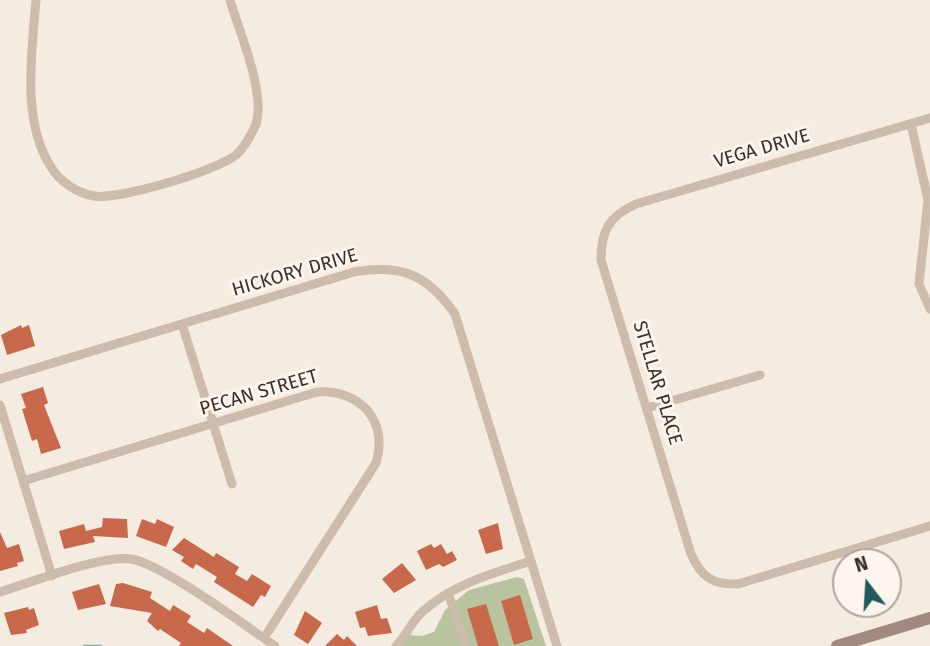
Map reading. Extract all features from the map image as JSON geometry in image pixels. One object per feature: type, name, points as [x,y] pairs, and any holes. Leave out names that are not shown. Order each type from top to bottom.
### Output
[{"type":"street","points":[[36,0],[30,94],[44,153],[59,177],[73,189],[107,196],[124,194],[219,165],[239,153],[256,122],[258,103],[230,0]]},
{"type":"street","name":"VEGA DRIVE","points":[[609,223],[617,213],[636,204],[930,118]]},
{"type":"street","points":[[911,124],[928,200],[919,285],[930,309]]},
{"type":"street","name":"STELLAR PLACE","points":[[609,223],[601,237],[601,260],[691,554],[697,569],[708,580],[721,585],[738,584],[930,526]]},
{"type":"street","name":"HICKORY DRIVE","points":[[0,379],[364,270],[396,268],[426,281],[442,295],[455,314],[557,646]]},
{"type":"street","points":[[182,324],[232,484]]},
{"type":"street","points":[[647,408],[760,375]]},
{"type":"street","name":"PECAN STREET","points":[[23,481],[317,392],[334,390],[348,395],[367,409],[380,436],[376,463],[264,638]]},
{"type":"street","points":[[0,405],[52,576]]},
{"type":"street","points":[[0,592],[108,561],[130,559],[160,570],[275,646]]},
{"type":"street","points":[[396,646],[410,632],[421,613],[448,593],[471,580],[531,561]]},
{"type":"street","points":[[448,593],[466,646]]},
{"type":"street","points":[[837,646],[930,618]]},
{"type":"green space","points":[[517,577],[524,579],[546,646],[400,646],[410,635],[422,636],[434,632],[445,610],[469,590]]},
{"type":"building","points":[[21,325],[22,328],[29,325],[35,346],[7,355],[1,335]]},
{"type":"building","points":[[43,387],[48,403],[44,405],[61,448],[41,454],[37,439],[32,441],[22,409],[26,408],[21,394]]},
{"type":"building","points":[[103,518],[127,519],[128,538],[93,536],[95,542],[64,549],[59,531],[84,524],[86,531],[102,527]]},
{"type":"building","points":[[142,519],[155,524],[157,519],[174,527],[166,547],[136,536]]},
{"type":"building","points":[[498,523],[503,549],[486,554],[478,530]]},
{"type":"building","points":[[0,532],[7,548],[19,544],[24,561],[17,563],[18,566],[0,571]]},
{"type":"building","points":[[184,538],[214,557],[216,553],[239,567],[235,574],[247,581],[252,574],[271,586],[265,597],[261,595],[253,607],[214,582],[217,577],[196,564],[193,569],[181,561],[184,557],[172,550]]},
{"type":"building","points":[[431,544],[434,548],[441,544],[447,554],[452,551],[457,560],[443,567],[439,564],[426,570],[417,551]]},
{"type":"building","points":[[402,563],[416,580],[394,593],[382,579]]},
{"type":"building","points":[[123,583],[152,592],[150,598],[170,611],[173,605],[191,616],[187,622],[204,633],[207,628],[233,646],[179,646],[181,643],[160,629],[158,631],[147,621],[152,613],[110,606],[116,584]]},
{"type":"building","points":[[99,584],[106,604],[78,610],[72,592]]},
{"type":"building","points":[[520,595],[533,639],[514,645],[501,601]]},
{"type":"building","points":[[486,604],[499,646],[478,646],[467,609]]},
{"type":"building","points":[[377,605],[381,619],[387,618],[392,633],[368,636],[365,627],[360,628],[355,612]]},
{"type":"building","points":[[28,607],[29,610],[34,608],[39,625],[26,630],[27,633],[11,635],[4,613]]},
{"type":"building","points":[[305,611],[322,623],[308,644],[294,635]]},
{"type":"building","points":[[337,634],[344,640],[347,636],[357,646],[325,646]]},
{"type":"waterway","points":[[84,646],[101,646]]}]
